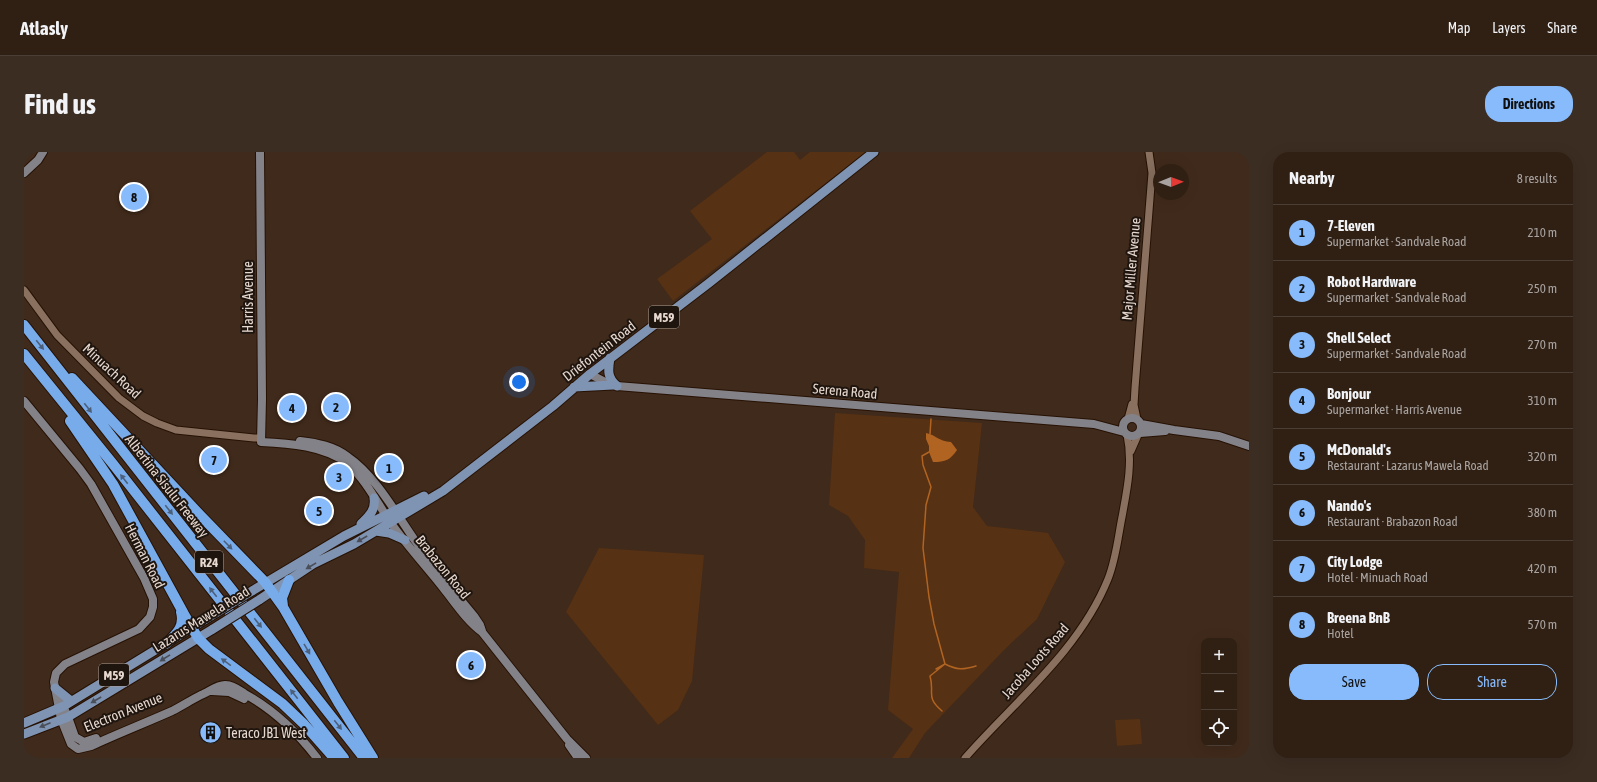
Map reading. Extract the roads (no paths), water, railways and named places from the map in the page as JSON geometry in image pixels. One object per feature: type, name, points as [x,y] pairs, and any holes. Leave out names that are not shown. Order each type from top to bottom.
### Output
[{"type":"highway","name":"Albertina Sisulu Freeway","points":[[24,325],[364,758]]},
{"type":"highway","name":"Albertina Sisulu Freeway","points":[[24,354],[113,464],[344,758]]},
{"type":"highway","points":[[56,366],[87,394],[265,582],[283,607],[341,708],[373,758]]},
{"type":"highway","points":[[55,393],[65,413],[113,484],[198,638],[209,649],[287,708],[334,758]]},
{"type":"highway","points":[[283,607],[282,598],[289,580]]},
{"type":"highway","points":[[166,644],[182,625],[182,617],[177,599]]},
{"type":"main road","points":[[24,173],[38,160],[43,152]]},
{"type":"main road","name":"Harris Avenue","points":[[259,439],[262,399],[260,152]]},
{"type":"main road","name":"Driefontein Road","points":[[392,516],[453,481],[522,430],[610,358],[874,152]]},
{"type":"main road","points":[[610,358],[608,374],[610,380],[615,386]]},
{"type":"main road","name":"Serena Road","points":[[590,374],[615,386],[1100,425],[1125,434]]},
{"type":"main road","points":[[574,387],[615,386]]},
{"type":"main road","name":"Herman Road","points":[[24,401],[88,480],[144,578],[153,600],[151,614],[143,626],[125,637],[62,667],[56,673],[54,678],[56,692],[64,705],[64,718]]},
{"type":"main road","points":[[1174,430],[1139,434],[1132,437],[1125,434],[1123,425],[1126,420],[1131,418],[1174,430],[1219,436],[1249,446]]},
{"type":"main road","name":"Serena Road","points":[[1100,425],[1126,420]]},
{"type":"main road","points":[[1139,421],[1141,428],[1139,434]]},
{"type":"main road","points":[[259,439],[304,446],[337,458],[350,467],[368,487],[374,498],[392,516]]},
{"type":"main road","points":[[259,439],[320,443],[342,453],[362,468],[392,516]]},
{"type":"main road","points":[[357,528],[373,510],[375,504],[374,498]]},
{"type":"main road","name":"Lazarus Mawela Road","points":[[24,723],[64,705],[166,644],[265,582],[357,528],[392,516]]},
{"type":"main road","name":"Lazarus Mawela Road","points":[[24,734],[64,718],[198,638],[314,564],[376,531],[392,516]]},
{"type":"main road","name":"Brabazon Road","points":[[392,516],[405,540],[473,625],[482,632],[567,739],[586,758]]},
{"type":"main road","name":"Brabazon Road","points":[[392,516],[424,553],[474,616],[480,624],[482,632]]},
{"type":"main road","points":[[376,531],[389,533],[405,540]]},
{"type":"main road","name":"Electron Avenue","points":[[64,718],[70,744],[78,749],[86,748],[172,711],[220,685],[229,685],[262,704],[290,727],[317,758]]},
{"type":"main road","points":[[56,692],[64,705]]},
{"type":"main road","name":"Electron Avenue","points":[[64,718],[75,737],[84,742],[164,708],[180,706]]},
{"type":"main road","name":"Brabazon Road","points":[[567,739],[578,758]]},
{"type":"street","name":"Major Miller Avenue","points":[[1139,421],[1134,405],[1152,172],[1149,152]]},
{"type":"street","name":"Minuach Road","points":[[24,290],[57,335],[119,398],[143,416],[176,430],[259,439]]},
{"type":"street","name":"Major Miller Avenue","points":[[1126,420],[1131,411],[1135,388]]},
{"type":"street","name":"Jacoba Loots Road","points":[[1125,434],[1130,453]]},
{"type":"street","name":"Jacoba Loots Road","points":[[965,758],[1067,647],[1080,631],[1101,593],[1109,577],[1115,552],[1125,500],[1130,453],[1139,434]]},
{"type":"waterway","points":[[930,434],[931,419]]},
{"type":"waterway","points":[[929,452],[922,456],[923,465],[931,487],[926,505],[923,548],[934,624],[945,664],[960,669],[976,666]]},
{"type":"waterway","points":[[936,669],[945,664],[930,676],[932,698],[942,711]]},
{"type":"place","name":"Breena BnB","points":[[134,197]]},
{"type":"place","name":"Robot Hardware","points":[[336,407]]},
{"type":"place","name":"Bonjour","points":[[292,408]]},
{"type":"place","name":"City Lodge","points":[[214,460]]},
{"type":"place","name":"7-Eleven","points":[[389,468]]},
{"type":"place","name":"Shell Select","points":[[339,477]]},
{"type":"place","name":"McDonald's","points":[[319,511]]},
{"type":"place","name":"Nando's","points":[[471,665]]},
{"type":"place","name":"Teraco JB1 West","points":[[211,733]]}]
